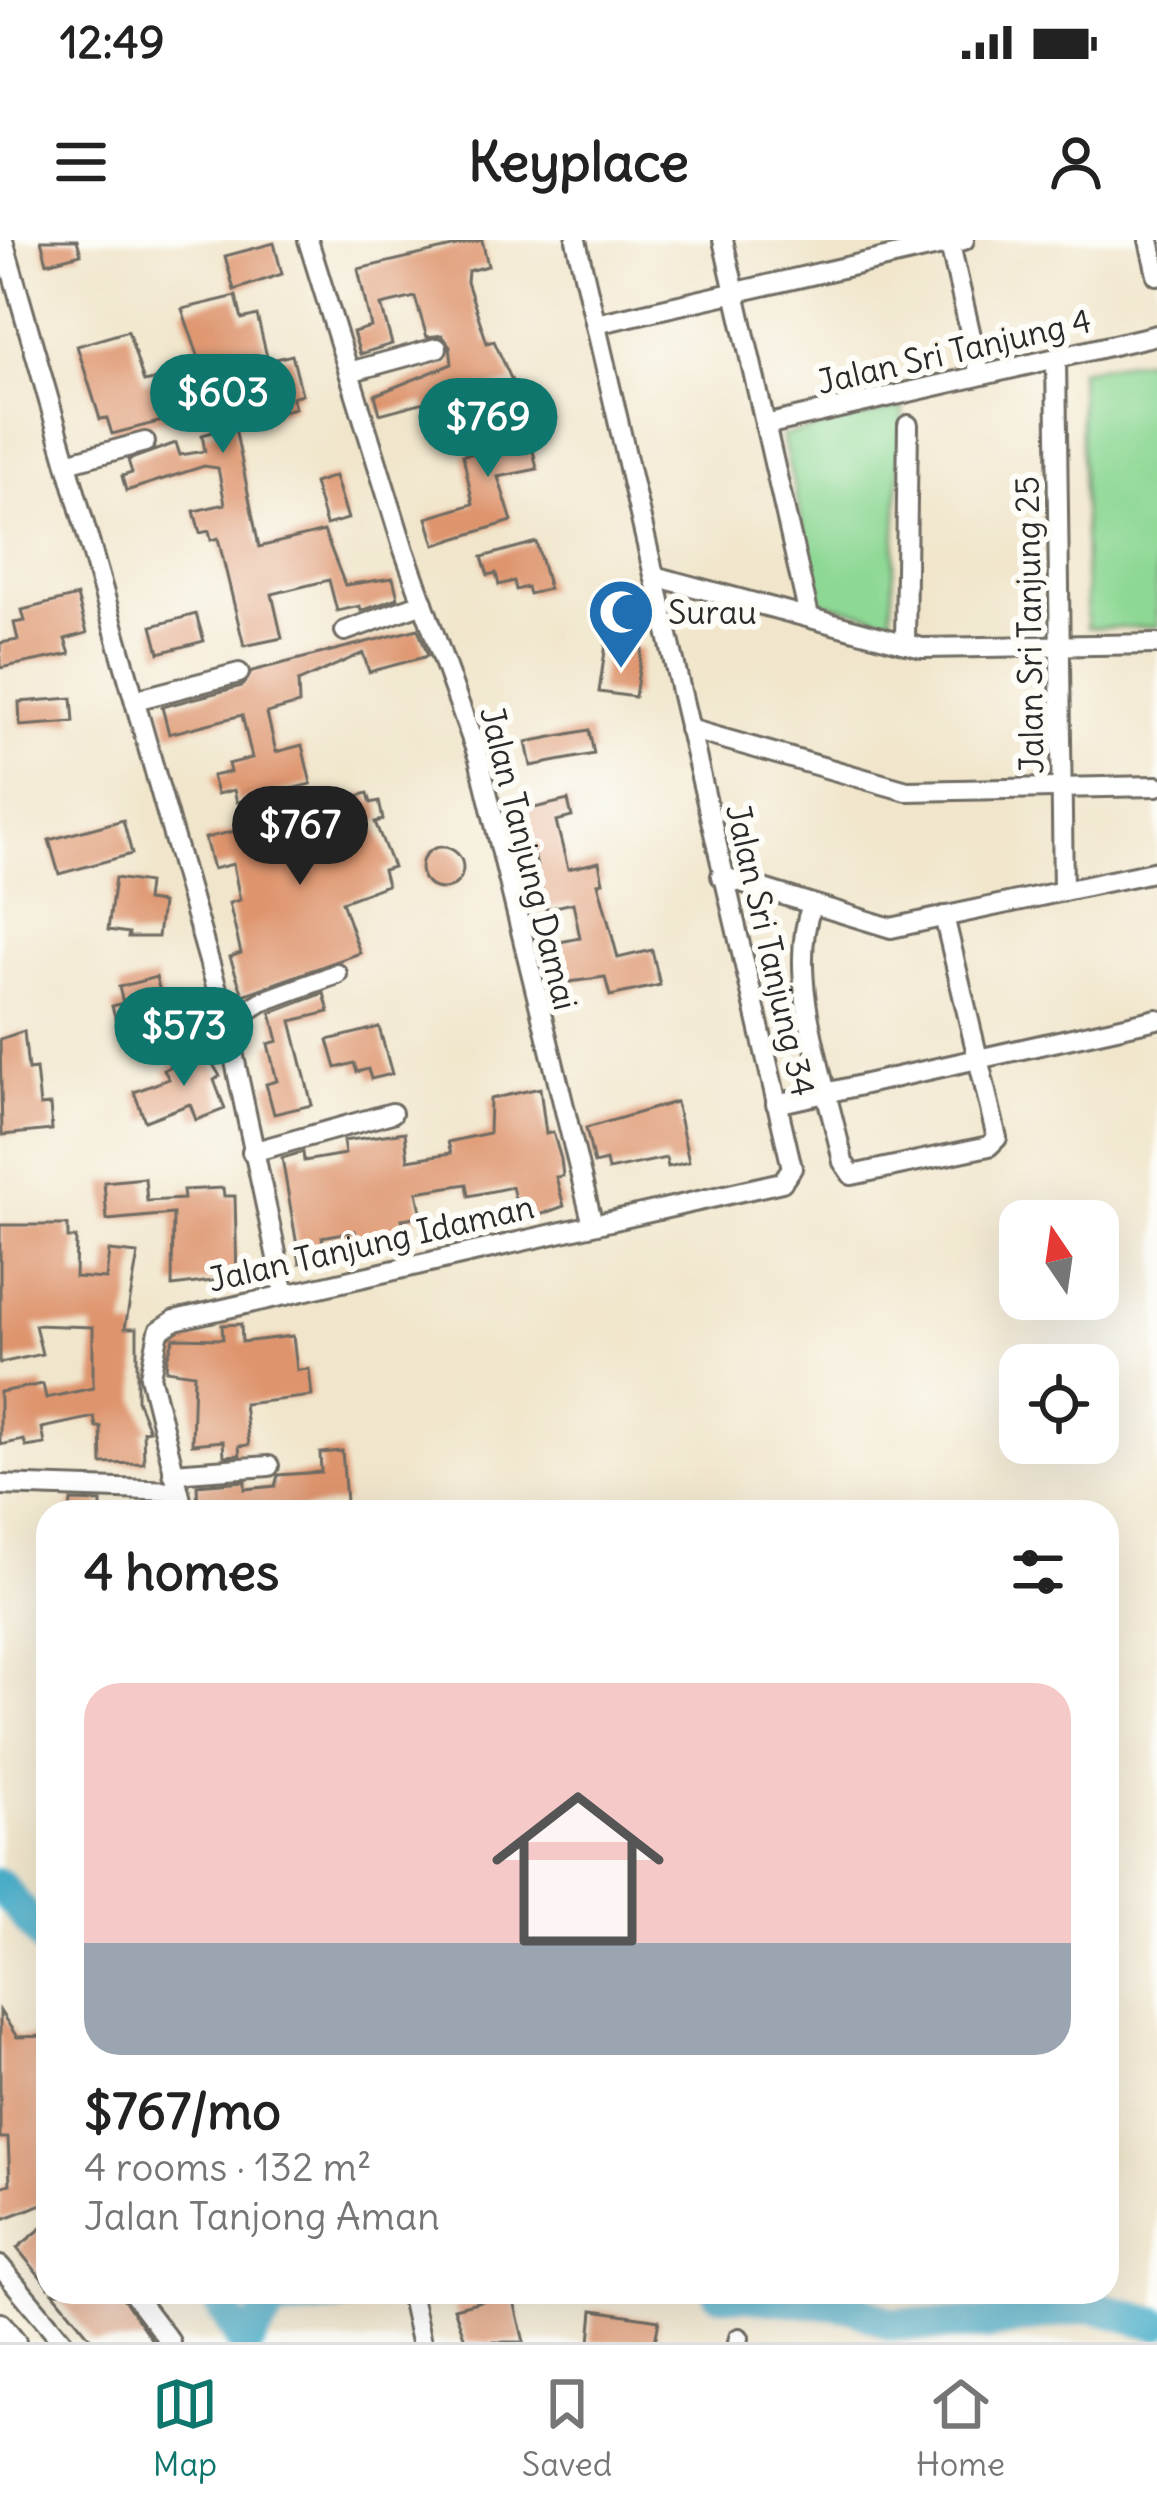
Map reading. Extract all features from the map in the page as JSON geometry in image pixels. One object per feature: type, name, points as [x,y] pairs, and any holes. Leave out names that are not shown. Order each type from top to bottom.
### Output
[{"type":"main road","points":[[0,2326],[13,2342]]},
{"type":"street","points":[[3,240],[227,1024],[285,1294]]},
{"type":"street","name":"Jalan Tanjung Damai","points":[[308,240],[423,603],[479,759],[592,1222]]},
{"type":"street","name":"Jalan Sri Tanjung 34","points":[[576,240],[792,1168],[782,1182]]},
{"type":"street","points":[[723,240],[809,616]]},
{"type":"street","points":[[1149,240],[1157,275]]},
{"type":"street","points":[[596,324],[954,241],[980,375]]},
{"type":"street","name":"Jalan Sri Tanjung 4","points":[[765,424],[1157,335]]},
{"type":"street","points":[[349,372],[437,348]]},
{"type":"street","name":"Jalan Sri Tanjung 25","points":[[1056,358],[1063,891]]},
{"type":"street","points":[[905,644],[908,425]]},
{"type":"street","points":[[67,463],[145,442]]},
{"type":"street","points":[[654,576],[922,649],[1157,644]]},
{"type":"street","points":[[345,631],[423,603]]},
{"type":"street","points":[[135,700],[239,673]]},
{"type":"street","points":[[689,729],[907,791],[1157,786]]},
{"type":"street","points":[[722,876],[891,928],[1157,871]]},
{"type":"street","points":[[812,904],[803,926],[803,982],[844,1162],[852,1174],[989,1146],[997,1138],[944,916]]},
{"type":"street","points":[[227,1024],[261,1002],[337,974]]},
{"type":"street","points":[[776,1104],[1157,1019]]},
{"type":"street","points":[[252,1152],[392,1113]]},
{"type":"street","name":"Jalan Tanjung Idaman","points":[[180,1500],[150,1376],[159,1331],[175,1320],[782,1182]]},
{"type":"street","points":[[0,1486],[175,1482],[269,1466]]},
{"type":"street","points":[[0,2266],[63,2342]]},
{"type":"street","points":[[141,2304],[170,2342]]},
{"type":"street","points":[[413,2304],[421,2342]]},
{"type":"green space","points":[[1153,358],[1157,627],[1087,628],[1079,370]]},
{"type":"green space","points":[[903,407],[891,620],[820,601],[782,436]]},
{"type":"building","points":[[41,240],[77,240],[81,254],[47,263]]},
{"type":"building","points":[[482,240],[488,266],[468,271],[467,282],[487,343],[494,341],[513,383],[457,393],[462,408],[448,412],[446,406],[427,412],[424,402],[380,414],[375,395],[452,364],[450,346],[442,335],[427,337],[415,297],[381,305],[392,344],[360,354],[353,332],[371,327],[358,269]]},
{"type":"building","points":[[274,243],[282,274],[234,290],[225,256]]},
{"type":"building","points":[[236,296],[242,319],[257,315],[268,361],[292,355],[302,394],[292,397],[295,408],[263,417],[257,396],[230,403],[259,547],[324,531],[345,585],[393,578],[398,598],[361,611],[360,606],[337,611],[329,580],[272,594],[282,638],[244,646],[218,538],[211,540],[209,531],[200,533],[194,511],[225,504],[218,468],[204,466],[126,491],[122,476],[132,473],[128,460],[176,443],[180,455],[205,451],[202,435],[223,429],[216,407],[112,434],[107,418],[100,419],[77,346],[128,331],[144,382],[203,370],[182,309]]},
{"type":"building","points":[[526,418],[537,469],[498,477],[512,521],[435,545],[427,518],[473,504],[463,455],[475,453],[470,430]]},
{"type":"building","points":[[335,476],[348,519],[326,525],[314,483]]},
{"type":"building","points":[[536,542],[549,589],[529,594],[527,587],[516,590],[514,581],[499,585],[496,573],[488,575],[482,557]]},
{"type":"building","points":[[77,596],[87,633],[65,639],[70,654],[0,668],[0,643],[18,640],[14,623],[25,621],[22,610]]},
{"type":"building","points":[[196,614],[204,641],[159,653],[152,626]]},
{"type":"building","points":[[418,629],[428,656],[369,672],[363,653],[298,682],[299,704],[267,713],[276,752],[302,745],[311,784],[237,802],[234,790],[217,794],[212,776],[230,772],[228,764],[252,758],[242,715],[169,734],[162,707],[242,686],[252,671]]},
{"type":"building","name":"Surau","points":[[606,644],[642,649],[635,697],[599,692]]},
{"type":"building","points":[[72,698],[74,722],[20,726],[19,702]]},
{"type":"building","points":[[589,730],[594,754],[531,766],[526,742]]},
{"type":"building","points":[[368,793],[371,803],[379,801],[383,820],[375,822],[393,867],[383,870],[387,885],[342,902],[360,953],[243,995],[230,957],[241,953],[229,903],[240,900],[233,864],[213,869],[205,838],[342,806],[341,800]]},
{"type":"building","points":[[568,800],[572,817],[556,821],[568,869],[599,862],[603,882],[598,883],[618,958],[652,950],[660,985],[610,996],[605,977],[555,984],[553,972],[546,974],[540,946],[580,938],[573,903],[546,909],[534,854],[527,855],[517,812]]},
{"type":"building","points":[[123,820],[132,854],[59,874],[49,840]]},
{"type":"building","points":[[442,847],[457,853],[463,868],[457,883],[442,889],[427,883],[421,868],[427,853]]},
{"type":"building","points":[[115,878],[148,883],[146,901],[162,903],[158,937],[128,937],[129,933],[108,930]]},
{"type":"building","points":[[156,977],[162,999],[116,1020],[112,1006],[123,1003],[119,987]]},
{"type":"building","points":[[324,993],[329,1012],[291,1021],[312,1105],[274,1114],[266,1084],[277,1081],[268,1044],[278,1041],[271,1013]]},
{"type":"building","points":[[379,1027],[392,1074],[371,1079],[368,1069],[357,1072],[354,1063],[336,1068],[328,1040]]},
{"type":"building","points":[[24,1031],[28,1070],[36,1069],[40,1106],[50,1105],[52,1130],[2,1135],[0,1039]]},
{"type":"building","points":[[203,1048],[220,1076],[214,1080],[225,1109],[196,1120],[190,1104],[145,1121],[134,1092],[169,1079],[164,1070]]},
{"type":"building","points":[[540,1088],[546,1134],[553,1132],[561,1159],[563,1176],[556,1177],[564,1206],[521,1222],[512,1187],[469,1196],[467,1184],[417,1192],[422,1216],[402,1219],[406,1237],[356,1241],[355,1231],[322,1237],[326,1259],[300,1263],[282,1158],[303,1152],[304,1161],[345,1154],[343,1141],[405,1132],[408,1160],[451,1153],[448,1142],[489,1133],[490,1099]]},
{"type":"building","points":[[676,1102],[689,1162],[668,1167],[666,1158],[608,1170],[606,1161],[594,1164],[586,1128]]},
{"type":"building","points":[[145,1178],[147,1201],[184,1199],[183,1190],[223,1188],[224,1196],[235,1196],[237,1278],[172,1286],[173,1214],[107,1220],[104,1182]]},
{"type":"building","points":[[0,1225],[68,1225],[68,1238],[76,1238],[75,1277],[106,1279],[109,1251],[138,1254],[125,1328],[137,1328],[137,1400],[149,1430],[143,1431],[144,1463],[102,1464],[101,1427],[96,1427],[94,1417],[42,1428],[45,1444],[26,1447],[24,1440],[0,1445],[0,1392],[43,1384],[46,1398],[93,1388],[93,1327],[35,1325],[42,1354],[0,1363]]},
{"type":"building","points":[[241,1324],[242,1342],[293,1336],[297,1370],[309,1369],[312,1396],[244,1404],[249,1445],[239,1446],[240,1455],[224,1456],[223,1441],[192,1444],[194,1374],[166,1370],[167,1358],[174,1338],[223,1339],[222,1325]]},
{"type":"building","points":[[342,1451],[346,1500],[198,1500],[197,1485],[245,1481],[245,1489],[275,1486],[278,1475],[321,1472],[320,1453]]},
{"type":"building","points":[[0,2011],[17,2037],[36,2036],[36,2206],[0,2220],[0,2187],[10,2184],[8,2138],[0,2138]]},
{"type":"building","points":[[36,2233],[36,2271],[17,2248]]},
{"type":"building","points":[[63,2304],[127,2304],[153,2342],[94,2342]]},
{"type":"building","points":[[515,2304],[524,2342],[466,2342],[454,2308]]},
{"type":"building","points":[[593,2310],[659,2320],[655,2342],[590,2342]]},
{"type":"waterway","points":[[0,1885],[36,1929]]},
{"type":"waterway","points":[[220,2304],[243,2342]]},
{"type":"waterway","points":[[247,2342],[274,2304]]},
{"type":"waterway","points":[[833,2304],[852,2306],[891,2324],[988,2324],[1090,2306],[1157,2324]]},
{"type":"place","name":"Surau","points":[[621,671]]}]
